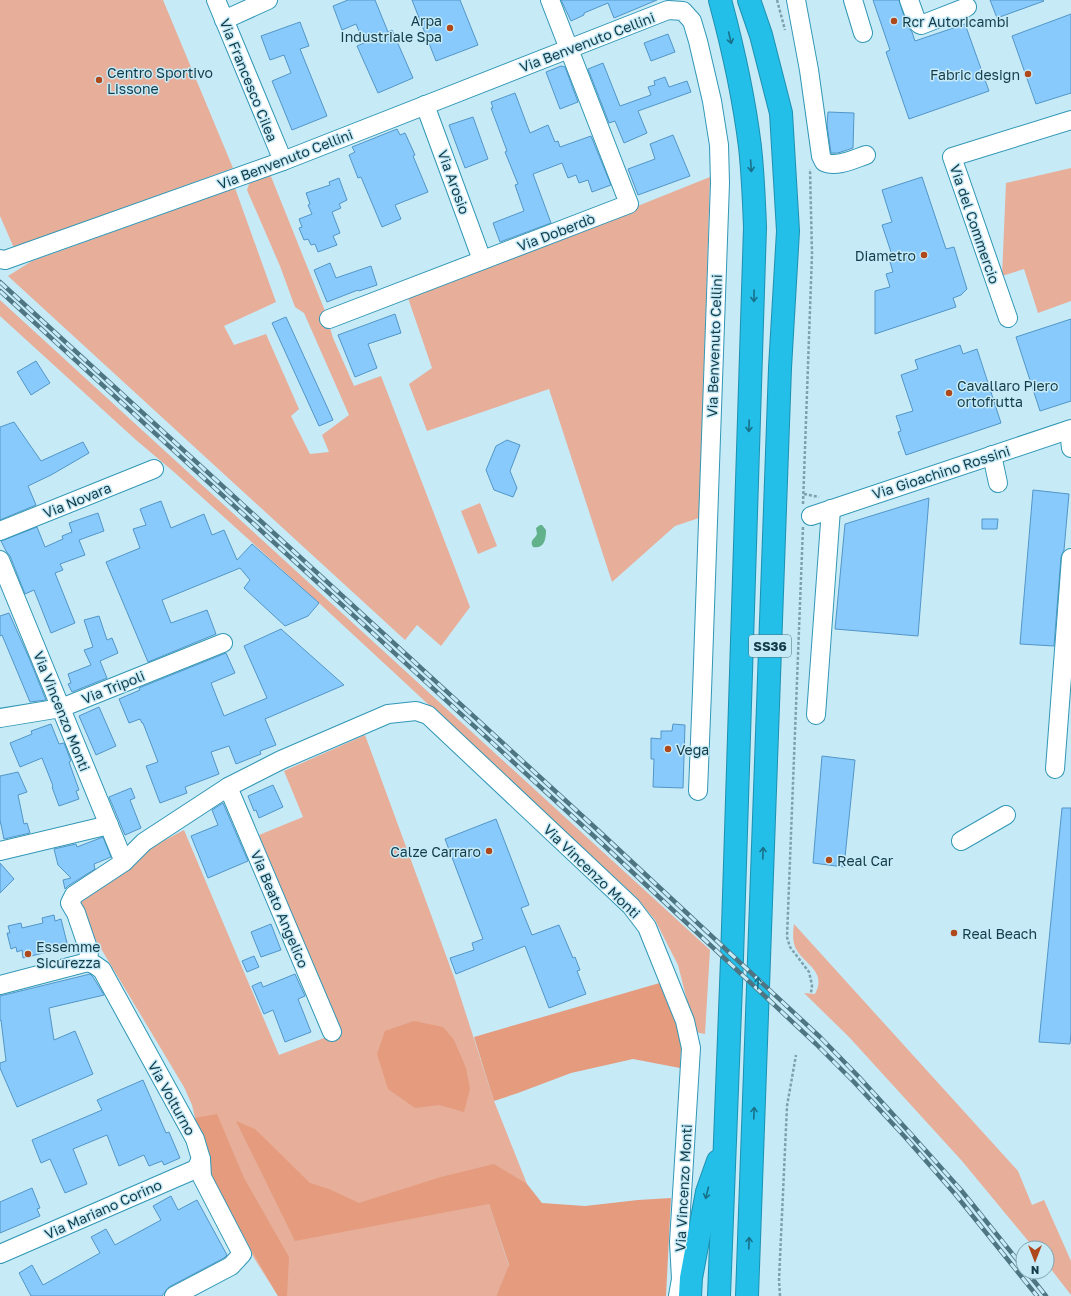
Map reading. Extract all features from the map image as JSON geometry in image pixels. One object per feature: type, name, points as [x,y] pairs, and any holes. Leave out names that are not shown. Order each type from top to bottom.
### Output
[{"type":"highway","name":"SS36","points":[[719,1296],[756,227],[748,134],[738,76],[720,0]]},
{"type":"highway","name":"SS36","points":[[747,1296],[780,368],[788,231],[781,113],[761,36],[749,0]]},
{"type":"highway","points":[[685,1287],[707,1192],[725,1143]]},
{"type":"highway","points":[[748,1272],[752,1296]]},
{"type":"street","name":"Via Francesco Cilea","points":[[216,0],[282,161]]},
{"type":"street","points":[[224,20],[268,0]]},
{"type":"street","points":[[550,0],[569,49]]},
{"type":"street","points":[[796,0],[809,70],[821,156],[824,162],[828,164],[842,163],[866,155]]},
{"type":"street","points":[[853,0],[863,32]]},
{"type":"street","points":[[909,0],[917,22],[921,25],[957,7]]},
{"type":"street","name":"Via Benvenuto Cellini","points":[[2,259],[282,161],[569,49],[670,5],[683,11],[692,21],[712,101],[719,145],[720,191],[698,791]]},
{"type":"street","name":"Via Doberdò","points":[[329,319],[629,204],[569,49]]},
{"type":"street","name":"Via Arosio","points":[[425,105],[482,260]]},
{"type":"street","name":"Via del Commercio","points":[[1008,318],[952,157],[1071,120]]},
{"type":"street","points":[[1070,429],[1071,448]]},
{"type":"street","name":"Via Gioachino Rossini","points":[[806,517],[1070,429]]},
{"type":"street","points":[[992,455],[998,483]]},
{"type":"street","name":"Via Novara","points":[[0,531],[154,469]]},
{"type":"street","points":[[816,715],[831,509]]},
{"type":"street","points":[[1055,769],[1071,558]]},
{"type":"street","name":"Via Vincenzo Monti","points":[[0,560],[124,862]]},
{"type":"street","name":"Via Tripoli","points":[[0,718],[61,708],[223,643]]},
{"type":"street","name":"Via Vincenzo Monti","points":[[88,962],[89,951],[76,913],[70,903],[74,895],[124,862],[144,842],[228,787],[282,760],[388,714],[416,711],[428,715],[631,906],[648,927],[685,1022],[690,1048],[679,1242],[685,1287]]},
{"type":"street","name":"Via Beato Angelico","points":[[228,787],[332,1032]]},
{"type":"street","points":[[961,842],[1006,815]]},
{"type":"street","points":[[0,851],[108,825]]},
{"type":"street","points":[[0,985],[88,962]]},
{"type":"street","name":"Via Volturno","points":[[88,962],[102,970],[195,1139],[201,1159],[202,1177],[242,1254],[231,1266],[174,1296]]},
{"type":"street","name":"Via Mariano Corino","points":[[0,1254],[196,1168],[201,1159]]},
{"type":"path","points":[[776,0],[786,35]]},
{"type":"path","points":[[810,165],[812,254],[806,517],[787,937],[790,947],[809,972],[812,985],[810,993]]},
{"type":"path","points":[[780,1296],[779,1280],[787,1106],[796,1055]]},
{"type":"shaded area","name":"Centro Sportivo Lissone","points":[[0,0],[163,0],[233,168],[14,248],[0,216]]},
{"type":"shaded area","points":[[1071,168],[1071,301],[1038,313],[1024,269],[1002,276],[1006,183]]},
{"type":"shaded area","points":[[270,174],[325,311],[333,338],[354,386],[381,376],[470,607],[441,646],[417,625],[405,640],[8,276],[32,261],[235,188],[276,302],[224,326],[234,345],[266,334],[299,409],[291,416],[310,454],[329,452],[322,435],[349,415],[304,313],[295,307],[280,266],[247,190],[250,181]]},
{"type":"shaded area","points":[[710,177],[699,518],[675,526],[612,582],[549,389],[427,431],[409,384],[432,368],[408,298]]},
{"type":"shaded area","points":[[0,300],[710,950],[705,1034],[695,1032],[678,965],[655,920],[636,897],[319,603],[174,472],[136,440],[0,316]]},
{"type":"shaded area","points":[[480,503],[497,546],[478,554],[461,511]]},
{"type":"shaded area","points":[[542,525],[546,530],[546,537],[544,543],[540,547],[533,547],[532,543],[537,534],[536,528]]},
{"type":"shaded area","points":[[365,735],[455,980],[494,1101],[527,1184],[489,1204],[509,1266],[496,1296],[278,1296],[254,1258],[208,1174],[192,1105],[184,1087],[73,902],[152,847],[184,830],[279,1055],[340,1032],[259,835],[303,817],[284,771]]},
{"type":"shaded area","points":[[794,924],[1018,1171],[1032,1205],[1044,1200],[1071,1261],[1071,1295],[1055,1274],[1055,1240],[1027,1240],[962,1161],[849,1037],[804,993],[815,994],[818,986],[817,974],[796,949],[793,940]]},
{"type":"shaded area","points":[[663,982],[679,1026],[681,1048],[680,1068],[633,1059],[571,1073],[494,1101],[474,1037]]},
{"type":"shaded area","points":[[414,1021],[443,1027],[454,1040],[466,1068],[470,1089],[464,1112],[439,1105],[415,1108],[388,1089],[377,1054],[385,1031]]},
{"type":"shaded area","points":[[217,1114],[244,1178],[289,1257],[287,1296],[278,1296],[208,1174],[195,1118]]},
{"type":"shaded area","points":[[236,1121],[255,1129],[310,1183],[329,1189],[359,1203],[441,1177],[494,1164],[527,1184],[542,1203],[585,1206],[671,1198],[666,1296],[496,1296],[509,1265],[489,1204],[295,1241]]},
{"type":"building","points":[[348,0],[375,0],[388,32],[392,30],[413,78],[378,93],[357,46],[364,43],[356,24],[342,30],[333,6]]},
{"type":"building","points":[[412,0],[460,0],[478,45],[436,61]]},
{"type":"building","points":[[561,0],[657,0],[614,18],[608,3],[584,13],[584,15],[571,21]]},
{"type":"building","points":[[873,0],[899,0],[907,26],[912,32],[915,41],[965,24],[989,91],[909,119],[886,52],[890,50]]},
{"type":"building","points":[[990,0],[1043,0],[1044,1],[997,18]]},
{"type":"building","points":[[1071,14],[1071,93],[1036,104],[1012,36]]},
{"type":"building","points":[[300,22],[309,46],[300,49],[327,116],[292,130],[272,81],[291,73],[284,55],[270,60],[261,36]]},
{"type":"building","points":[[668,34],[675,52],[651,61],[644,43]]},
{"type":"building","points":[[603,63],[620,106],[651,95],[648,87],[655,85],[654,81],[665,77],[669,87],[687,81],[691,92],[638,111],[647,133],[624,143],[615,121],[609,123],[588,69]]},
{"type":"building","points":[[561,66],[565,67],[578,102],[560,109],[546,72]]},
{"type":"building","points":[[515,93],[530,133],[548,125],[555,142],[558,141],[560,147],[591,136],[611,185],[592,192],[588,180],[579,183],[576,175],[568,178],[562,163],[533,174],[551,223],[500,242],[493,223],[524,211],[515,185],[518,184],[505,152],[507,151],[491,108],[493,108],[491,102]]},
{"type":"building","points":[[828,112],[854,113],[853,148],[838,153],[831,153],[827,125]]},
{"type":"building","points":[[473,117],[488,159],[465,168],[449,125]]},
{"type":"building","points":[[397,129],[400,135],[405,133],[415,155],[413,156],[428,192],[395,205],[401,219],[382,227],[361,177],[358,178],[349,155],[355,152],[352,147]]},
{"type":"building","points":[[673,135],[690,176],[638,195],[628,169],[655,159],[650,144]]},
{"type":"building","name":"Diametro","points":[[922,177],[946,249],[954,247],[967,289],[961,295],[953,298],[956,307],[875,334],[875,291],[890,287],[886,274],[893,272],[890,262],[894,261],[882,225],[892,222],[882,190]]},
{"type":"building","points":[[339,178],[347,200],[339,204],[341,208],[332,212],[340,233],[333,236],[337,245],[318,252],[315,244],[311,245],[308,239],[304,240],[299,228],[302,227],[299,219],[312,214],[308,205],[310,204],[306,193],[330,185],[329,182]]},
{"type":"building","points":[[330,263],[336,278],[371,266],[377,285],[359,291],[358,290],[327,302],[314,270]]},
{"type":"building","points":[[395,314],[401,333],[368,344],[377,368],[355,377],[338,335]]},
{"type":"building","points":[[286,317],[333,420],[319,426],[272,323]]},
{"type":"building","points":[[1071,319],[1071,401],[1040,411],[1016,337]]},
{"type":"building","name":"Cavallaro Piero ortofrutta","points":[[960,345],[963,354],[977,349],[1001,423],[906,455],[898,432],[901,431],[896,416],[913,411],[901,375],[918,369],[915,360]]},
{"type":"building","points":[[36,361],[50,383],[31,395],[17,372]]},
{"type":"building","points":[[14,422],[41,461],[83,442],[89,453],[51,475],[28,486],[36,505],[0,520],[0,427]]},
{"type":"building","points":[[507,440],[520,445],[510,471],[517,488],[513,497],[494,490],[486,470],[496,446]]},
{"type":"building","points":[[1033,490],[1069,494],[1064,550],[1061,557],[1054,646],[1020,644]]},
{"type":"building","points":[[929,498],[918,636],[835,629],[845,524]]},
{"type":"building","points":[[161,501],[171,528],[204,514],[212,535],[224,530],[237,560],[252,544],[319,603],[308,616],[285,626],[244,588],[250,580],[240,568],[162,600],[171,623],[207,610],[216,634],[148,662],[106,562],[140,548],[133,529],[146,525],[140,509]]},
{"type":"building","points":[[98,513],[104,531],[79,540],[85,555],[60,564],[63,570],[55,573],[75,623],[51,633],[34,590],[25,594],[10,556],[1,541],[37,527],[45,547],[63,539],[62,536],[72,532],[69,523]]},
{"type":"building","points":[[982,519],[998,519],[997,529],[982,529]]},
{"type":"building","points":[[9,613],[46,700],[30,702],[2,635],[0,636],[0,616]]},
{"type":"building","points":[[99,616],[107,640],[112,638],[118,653],[100,661],[107,678],[72,692],[68,684],[71,683],[68,674],[91,665],[84,650],[93,647],[84,620]]},
{"type":"building","points":[[281,629],[344,685],[265,719],[276,745],[260,751],[261,754],[236,764],[229,746],[211,752],[219,774],[185,787],[187,793],[160,803],[146,766],[158,762],[143,723],[140,719],[129,723],[119,699],[140,690],[139,688],[226,653],[235,673],[211,683],[224,716],[267,698],[244,646]]},
{"type":"building","points":[[99,707],[116,746],[96,755],[79,716]]},
{"type":"building","points":[[51,724],[59,744],[64,743],[79,790],[76,791],[79,799],[59,806],[42,758],[20,767],[10,743],[32,734],[31,731]]},
{"type":"building","name":"Vega","points":[[673,724],[685,725],[683,788],[653,787],[654,759],[651,759],[651,738],[661,739],[661,731],[672,731]]},
{"type":"building","points":[[822,756],[855,760],[844,867],[813,863]]},
{"type":"building","points":[[18,772],[27,792],[18,795],[24,824],[27,823],[30,833],[4,839],[0,820],[0,776]]},
{"type":"building","points":[[273,785],[283,807],[259,818],[256,810],[254,811],[248,796]]},
{"type":"building","points":[[131,788],[135,798],[130,800],[141,828],[125,835],[109,797]]},
{"type":"building","points":[[223,803],[248,861],[208,878],[191,836],[218,825],[212,810]]},
{"type":"building","points":[[1062,808],[1071,808],[1070,1044],[1039,1042]]},
{"type":"building","points":[[496,819],[529,905],[521,908],[532,935],[559,925],[573,958],[575,957],[580,970],[577,971],[586,994],[549,1008],[525,946],[456,974],[450,958],[474,950],[472,943],[483,939],[445,839]]},
{"type":"building","points":[[103,837],[111,857],[94,864],[95,869],[65,889],[63,880],[71,878],[58,865],[54,849],[76,844],[77,847]]},
{"type":"building","points":[[0,863],[14,879],[0,893]]},
{"type":"building","points":[[54,915],[55,921],[61,919],[68,947],[23,958],[22,950],[17,952],[16,947],[11,949],[7,933],[10,933],[8,926],[21,923],[22,928],[43,923],[42,918]]},
{"type":"building","points":[[271,924],[281,950],[261,957],[251,932]]},
{"type":"building","points":[[254,956],[259,967],[247,972],[242,961]]},
{"type":"building","points":[[90,974],[104,995],[49,1008],[54,1040],[75,1031],[93,1074],[17,1107],[0,1068],[0,1063],[6,1061],[1,1020],[0,1021],[0,996]]},
{"type":"building","points":[[295,974],[305,996],[298,999],[311,1032],[285,1042],[273,1010],[264,1014],[252,986],[261,982],[263,987]]},
{"type":"building","points":[[143,1080],[166,1133],[169,1132],[180,1158],[164,1165],[162,1161],[149,1166],[144,1155],[119,1166],[107,1135],[73,1149],[87,1184],[65,1193],[50,1159],[41,1163],[32,1140],[102,1110],[97,1100]]},
{"type":"building","points":[[32,1188],[40,1208],[37,1209],[40,1216],[0,1233],[0,1202]]},
{"type":"building","points":[[171,1196],[178,1210],[197,1200],[227,1255],[224,1258],[169,1287],[162,1296],[31,1296],[19,1273],[32,1265],[43,1285],[100,1253],[91,1237],[106,1229],[115,1245],[161,1220],[153,1206]]},
{"type":"railway","points":[[0,282],[601,833],[820,1037],[859,1077],[961,1190],[1015,1257]]},
{"type":"railway","points":[[0,291],[596,838],[816,1044],[905,1137],[955,1194],[1037,1296]]},
{"type":"railway","points":[[1033,1280],[1046,1296]]},
{"type":"place","name":"Rcr Autoricambi","points":[[894,21]]},
{"type":"place","name":"Arpa Industriale Spa","points":[[450,28]]},
{"type":"place","name":"Fabric design","points":[[1028,74]]},
{"type":"place","name":"Centro Sportivo Lissone","points":[[99,80]]},
{"type":"place","name":"Diametro","points":[[924,255]]},
{"type":"place","name":"Cavallaro Piero ortofrutta","points":[[949,393]]},
{"type":"place","name":"Vega","points":[[668,749]]},
{"type":"place","name":"Calze Carraro","points":[[489,851]]},
{"type":"place","name":"Real Car","points":[[829,860]]},
{"type":"place","name":"Real Beach","points":[[954,933]]},
{"type":"place","name":"Essemme Sicurezza","points":[[28,954]]}]
